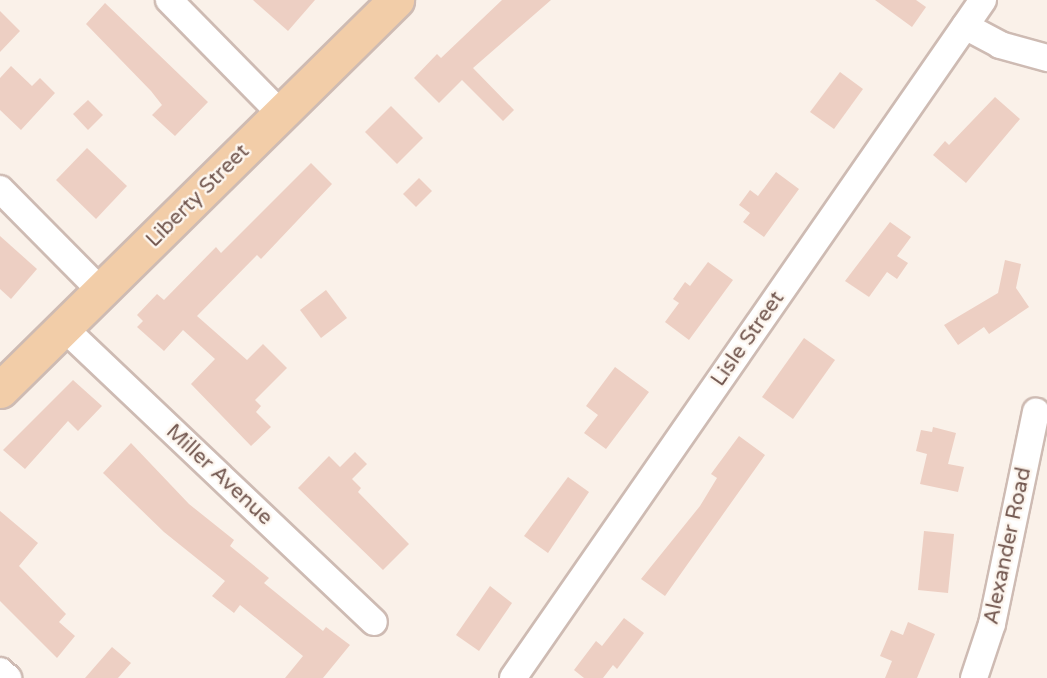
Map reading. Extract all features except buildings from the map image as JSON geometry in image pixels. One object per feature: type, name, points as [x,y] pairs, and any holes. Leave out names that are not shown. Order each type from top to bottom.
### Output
[{"type":"main road","name":"Liberty Street","points":[[0,390],[396,0]]},
{"type":"street","points":[[169,0],[281,114]]},
{"type":"street","name":"Lisle Street","points":[[513,678],[983,0]]},
{"type":"street","points":[[965,26],[1000,45],[1047,58]]},
{"type":"street","points":[[0,189],[101,291]]},
{"type":"street","name":"Miller Avenue","points":[[64,328],[374,622]]},
{"type":"street","name":"Alexander Road","points":[[974,678],[992,624],[1036,412]]},
{"type":"street","points":[[0,671],[8,678]]}]
